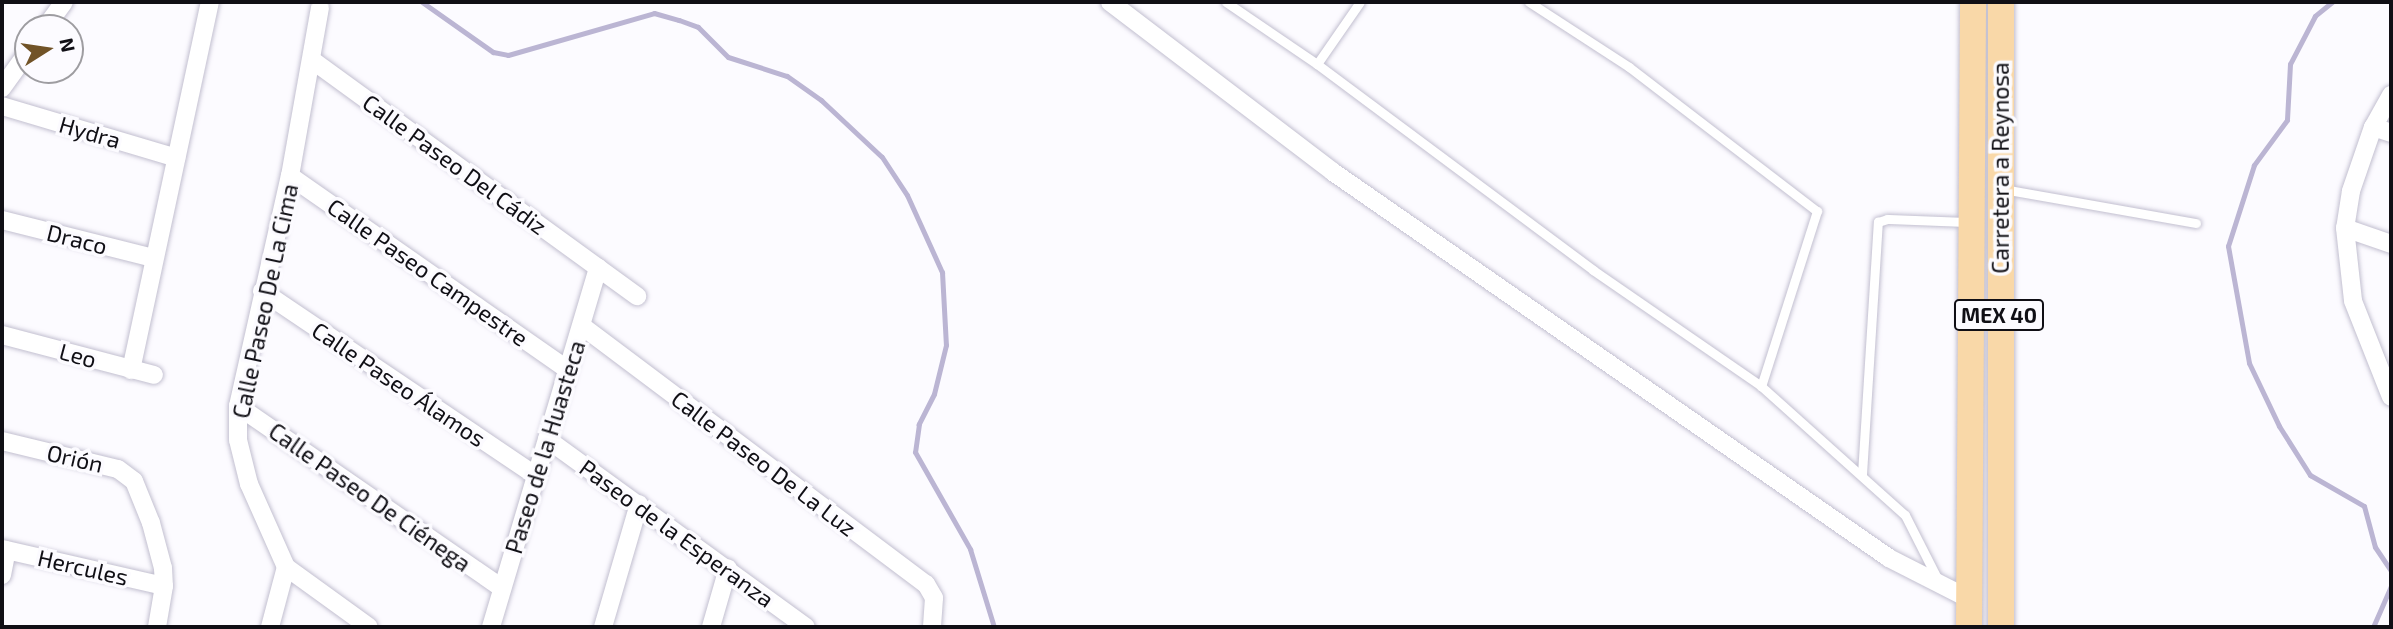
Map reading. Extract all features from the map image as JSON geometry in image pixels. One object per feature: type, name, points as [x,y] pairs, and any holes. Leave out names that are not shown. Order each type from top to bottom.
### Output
[{"type":"main road","name":"Carretera a Reynosa","points":[[1969,627],[1973,2]]},
{"type":"main road","name":"Carretera a Reynosa","points":[[2001,2],[1998,420],[2001,627]]},
{"type":"main road","points":[[1973,222],[1987,248],[1989,401],[1998,420]]},
{"type":"street","points":[[131,370],[210,2]]},
{"type":"street","points":[[1110,2],[1333,172],[1889,558],[1941,589],[1969,599]]},
{"type":"street","name":"Calle Paseo De La Cima","points":[[286,567],[249,484],[239,440],[238,406],[290,176],[320,8]]},
{"type":"street","name":"Calle Paseo Del Cádiz","points":[[312,60],[637,296]]},
{"type":"street","points":[[2,88],[14,71]]},
{"type":"street","points":[[2391,95],[2373,127],[2351,191],[2345,228],[2353,301],[2391,397]]},
{"type":"street","name":"Hydra","points":[[2,106],[177,158]]},
{"type":"street","points":[[2373,127],[2391,133]]},
{"type":"street","name":"Calle Paseo Campestre","points":[[290,176],[567,369]]},
{"type":"street","name":"Draco","points":[[2,220],[153,258]]},
{"type":"street","points":[[2345,228],[2391,244]]},
{"type":"street","name":"Paseo de la Huasteca","points":[[491,627],[598,268]]},
{"type":"street","name":"Calle Paseo Álamos","points":[[262,291],[536,476]]},
{"type":"street","name":"Calle Paseo De La Luz","points":[[582,326],[926,584],[935,607],[932,627]]},
{"type":"street","name":"Leo","points":[[2,335],[154,375]]},
{"type":"street","points":[[2370,348],[2391,355]]},
{"type":"street","name":"Calle Paseo De Ciénega","points":[[238,406],[502,588]]},
{"type":"street","name":"Paseo de la Esperanza","points":[[547,439],[806,627]]},
{"type":"street","name":"Orión","points":[[2,441],[118,469],[139,490],[151,523],[164,586]]},
{"type":"street","points":[[603,627],[639,504]]},
{"type":"street","points":[[2,575],[4,550]]},
{"type":"street","name":"Hercules","points":[[4,550],[164,586]]},
{"type":"street","points":[[270,627],[286,567],[369,627]]},
{"type":"street","points":[[711,627],[728,568]]},
{"type":"street","points":[[157,627],[164,586]]},
{"type":"lane","points":[[1226,2],[1317,64],[1593,270],[1761,386],[1862,474],[1910,522],[1941,589]]},
{"type":"lane","points":[[1317,64],[1360,2]]},
{"type":"lane","points":[[1529,2],[1629,68],[1817,211],[1761,386]]},
{"type":"lane","points":[[2001,188],[2196,223]]},
{"type":"lane","points":[[1862,474],[1878,222],[1886,219],[1973,222]]},
{"type":"waterway","points":[[422,2],[493,52],[508,55],[654,13],[679,20],[698,27],[728,57],[787,76],[821,100],[882,157],[907,195],[942,272],[946,345],[934,394],[919,424],[915,452],[970,549],[994,627]]},
{"type":"waterway","points":[[2332,2],[2315,16],[2290,64],[2287,120],[2254,165],[2228,246],[2249,363],[2279,426],[2310,475],[2364,506],[2375,547],[2391,571]]},
{"type":"waterway","points":[[2373,627],[2391,586]]}]
